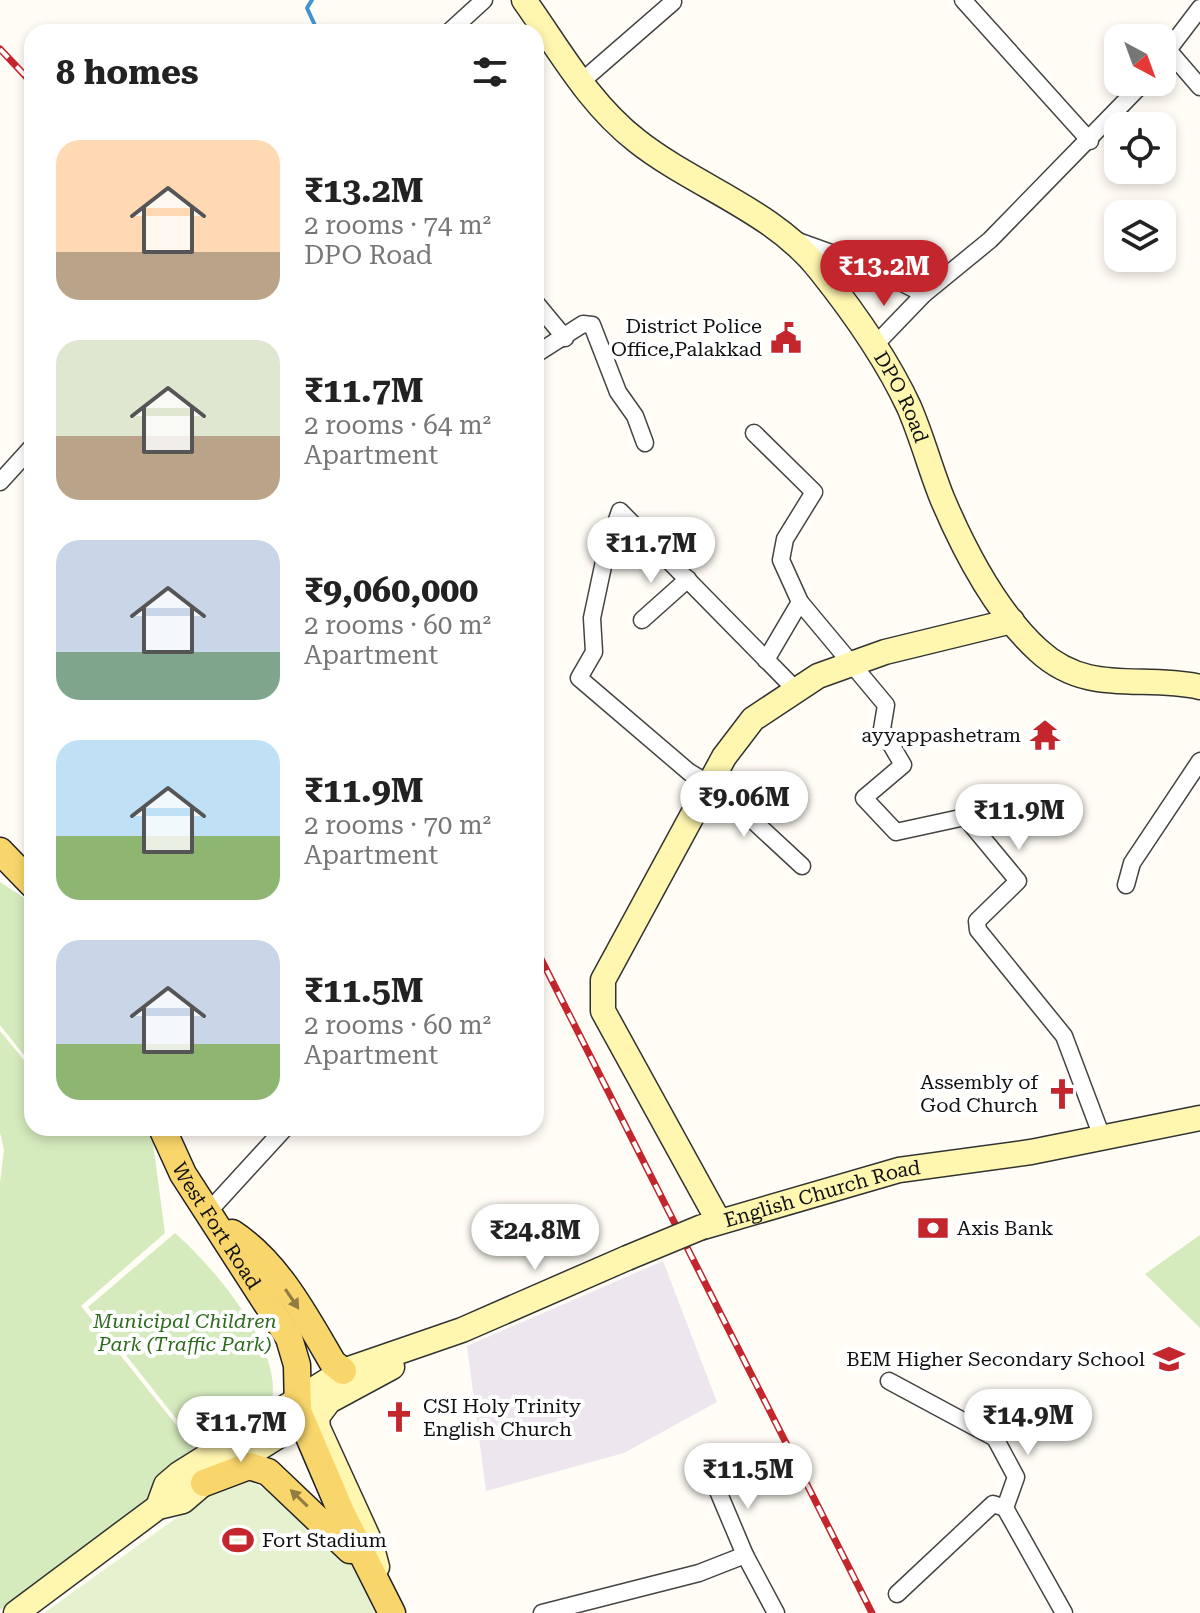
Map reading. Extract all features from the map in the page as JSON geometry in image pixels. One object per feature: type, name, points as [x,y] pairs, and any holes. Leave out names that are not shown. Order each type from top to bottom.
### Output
[{"type":"main road","points":[[0,851],[24,876]]},
{"type":"main road","name":"West Fort Road","points":[[166,1136],[183,1174],[217,1211]]},
{"type":"main road","points":[[217,1211],[271,1267],[333,1363],[343,1371]]},
{"type":"main road","points":[[217,1211],[245,1294],[275,1350],[296,1410],[342,1514],[392,1613]]},
{"type":"main road","points":[[204,1483],[249,1466],[268,1472],[312,1510],[381,1586]]},
{"type":"street","points":[[458,24],[484,0]]},
{"type":"street","name":"DPO Road","points":[[524,0],[541,24]]},
{"type":"street","points":[[963,0],[1090,141]]},
{"type":"street","points":[[581,82],[673,2]]},
{"type":"street","points":[[1176,40],[1200,8]]},
{"type":"street","name":"DPO Road","points":[[544,29],[612,122],[641,144],[784,235],[818,268],[873,347],[906,402],[948,510],[1012,621],[1039,652],[1086,680],[1200,687]]},
{"type":"street","points":[[1176,64],[1200,87]]},
{"type":"street","points":[[873,347],[924,294],[990,240],[1015,210],[1090,141],[1131,96]]},
{"type":"street","points":[[784,235],[873,268],[924,294]]},
{"type":"street","points":[[544,313],[565,338]]},
{"type":"street","points":[[544,350],[583,324],[592,325],[618,392],[635,416],[645,443]]},
{"type":"street","points":[[754,433],[814,492],[785,539],[781,560],[800,602],[886,705],[882,729],[903,765],[864,798],[896,832],[965,817],[1018,881],[977,921],[978,930],[1064,1036],[1102,1137]]},
{"type":"street","points":[[0,482],[24,456]]},
{"type":"street","points":[[788,682],[620,511],[606,552],[592,618],[594,652],[579,678],[802,866]]},
{"type":"street","points":[[642,620],[688,579]]},
{"type":"street","points":[[766,660],[800,602]]},
{"type":"street","points":[[710,1224],[603,1011],[603,980],[701,778],[724,757],[753,719],[788,682],[849,657],[885,652],[1012,621]]},
{"type":"street","points":[[1126,885],[1132,863],[1200,761]]},
{"type":"street","name":"English Church Road","points":[[381,1586],[371,1544],[318,1428],[317,1417],[329,1401],[462,1330],[710,1224],[899,1170],[1200,1118]]},
{"type":"street","points":[[217,1211],[278,1136]]},
{"type":"street","name":"English Church Road","points":[[296,1410],[343,1371],[462,1330]]},
{"type":"street","points":[[889,1381],[995,1438],[1016,1477],[1005,1508]]},
{"type":"street","points":[[16,1613],[158,1507],[183,1501],[296,1410]]},
{"type":"street","points":[[158,1507],[166,1485],[179,1474],[296,1410]]},
{"type":"street","points":[[715,1484],[745,1555],[776,1613]]},
{"type":"street","points":[[897,1594],[993,1504],[1005,1508],[1064,1613]]},
{"type":"street","points":[[542,1613],[699,1573],[745,1555]]},
{"type":"shaded area","points":[[663,1261],[717,1402],[624,1453],[486,1491],[467,1346]]},
{"type":"green space","points":[[0,882],[24,898],[24,1055],[0,1025]]},
{"type":"green space","points":[[0,1031],[24,1060],[24,1136],[152,1136],[165,1233],[81,1306],[205,1461],[0,1610],[0,1183],[4,1150],[0,1132]]},
{"type":"green space","name":"Municipal Children Park (Traffic Park)","points":[[175,1233],[210,1268],[248,1319],[271,1373],[272,1398],[263,1420],[245,1436],[208,1459],[88,1307]]},
{"type":"green space","points":[[1200,1235],[1200,1328],[1145,1274]]},
{"type":"green space","name":"Fort Stadium","points":[[236,1475],[285,1499],[345,1550],[383,1613],[44,1613]]},
{"type":"waterway","points":[[312,0],[307,8],[314,24]]},
{"type":"railway","points":[[0,49],[24,74]]},
{"type":"railway","points":[[544,965],[872,1613]]},
{"type":"place","name":"District Police Office,Palakkad","points":[[786,338]]},
{"type":"place","name":"ayyappashetram","points":[[1045,735]]},
{"type":"place","name":"Assembly of God Church","points":[[1062,1094]]},
{"type":"place","name":"Axis Bank","points":[[933,1228]]},
{"type":"place","name":"BEM Higher Secondary School","points":[[1169,1359]]},
{"type":"place","name":"CSI Holy Trinity English Church","points":[[399,1417]]},
{"type":"place","name":"Fort Stadium","points":[[238,1540]]}]
